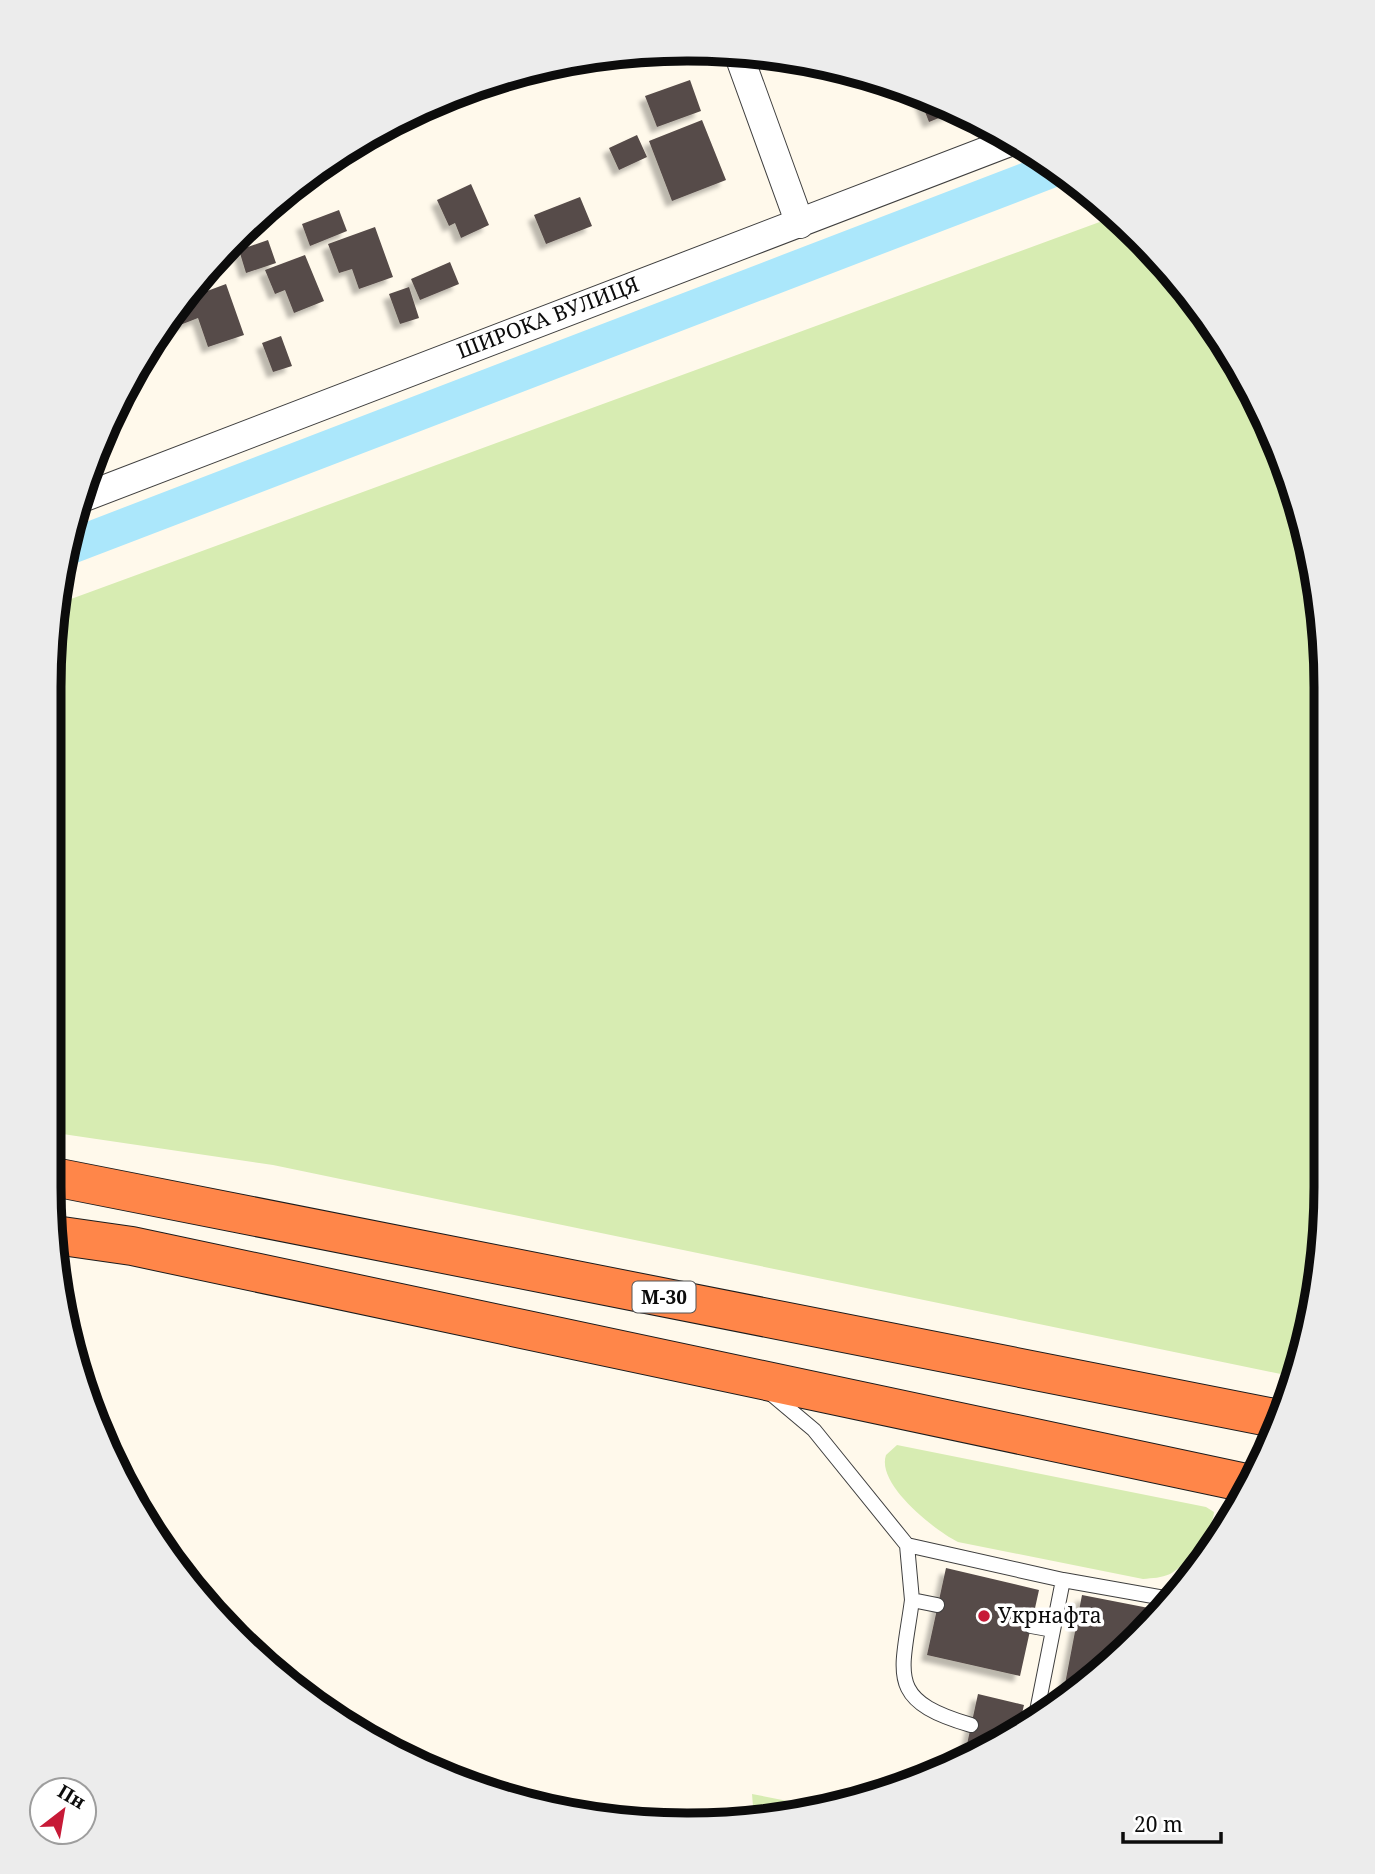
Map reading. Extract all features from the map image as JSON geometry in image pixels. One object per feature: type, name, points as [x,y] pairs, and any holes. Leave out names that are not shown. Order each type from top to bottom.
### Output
[{"type":"highway","name":"М-30","points":[[61,1178],[1270,1417]]},
{"type":"highway","points":[[64,1236],[132,1246],[1239,1482]]},
{"type":"street","points":[[742,64],[800,223]]},
{"type":"street","name":"ШИРОКА ВУЛИЦЯ","points":[[92,494],[1001,145]]},
{"type":"lane","points":[[753,1378],[814,1430],[907,1545],[912,1600],[902,1668],[906,1688],[918,1703],[937,1715],[971,1725]]},
{"type":"lane","points":[[907,1545],[1063,1580],[1160,1597]]},
{"type":"lane","points":[[1038,1705],[1063,1580]]},
{"type":"lane","points":[[912,1600],[937,1605]]},
{"type":"lane","points":[[1031,1626],[1053,1630]]},
{"type":"green space","points":[[1104,220],[1130,245],[1184,306],[1230,374],[1281,486],[1302,565],[1314,688],[1314,1186],[1302,1309],[1285,1375],[273,1165],[61,1134],[61,688],[68,600]]},
{"type":"green space","points":[[897,1445],[1206,1507],[1214,1512],[1213,1519],[1198,1546],[1177,1569],[1170,1574],[1143,1579],[958,1542],[922,1517],[898,1492],[885,1467],[886,1455]]},
{"type":"green space","points":[[752,1794],[797,1803],[769,1807],[753,1809]]},
{"type":"building","points":[[690,80],[701,111],[657,127],[645,96]]},
{"type":"building","points":[[923,108],[943,116],[929,122]]},
{"type":"building","points":[[702,120],[726,180],[672,201],[649,141]]},
{"type":"building","points":[[637,135],[647,157],[619,170],[609,148]]},
{"type":"building","points":[[471,184],[489,225],[461,238],[455,223],[449,226],[437,200]]},
{"type":"building","points":[[580,197],[592,226],[546,244],[534,215]]},
{"type":"building","points":[[339,210],[347,231],[310,246],[302,224]]},
{"type":"building","points":[[375,227],[393,277],[359,289],[352,269],[339,273],[328,244]]},
{"type":"building","points":[[268,240],[276,263],[246,273],[241,249]]},
{"type":"building","points":[[305,255],[324,301],[294,313],[285,290],[275,294],[265,270]]},
{"type":"building","points":[[450,262],[459,284],[420,300],[411,279]]},
{"type":"building","points":[[226,284],[244,335],[208,347],[198,318],[180,325],[202,293]]},
{"type":"building","points":[[409,287],[419,318],[400,324],[389,294]]},
{"type":"building","points":[[281,336],[292,366],[273,372],[262,343]]},
{"type":"building","name":"Укрнафта","points":[[946,1568],[1039,1590],[1020,1676],[927,1655]]},
{"type":"building","points":[[1082,1595],[1149,1608],[1100,1657],[1065,1684]]},
{"type":"building","points":[[978,1694],[1024,1705],[1021,1716],[966,1747]]},
{"type":"waterway","points":[[78,544],[1044,173]]},
{"type":"place","name":"Укрнафта","points":[[984,1616]]}]
